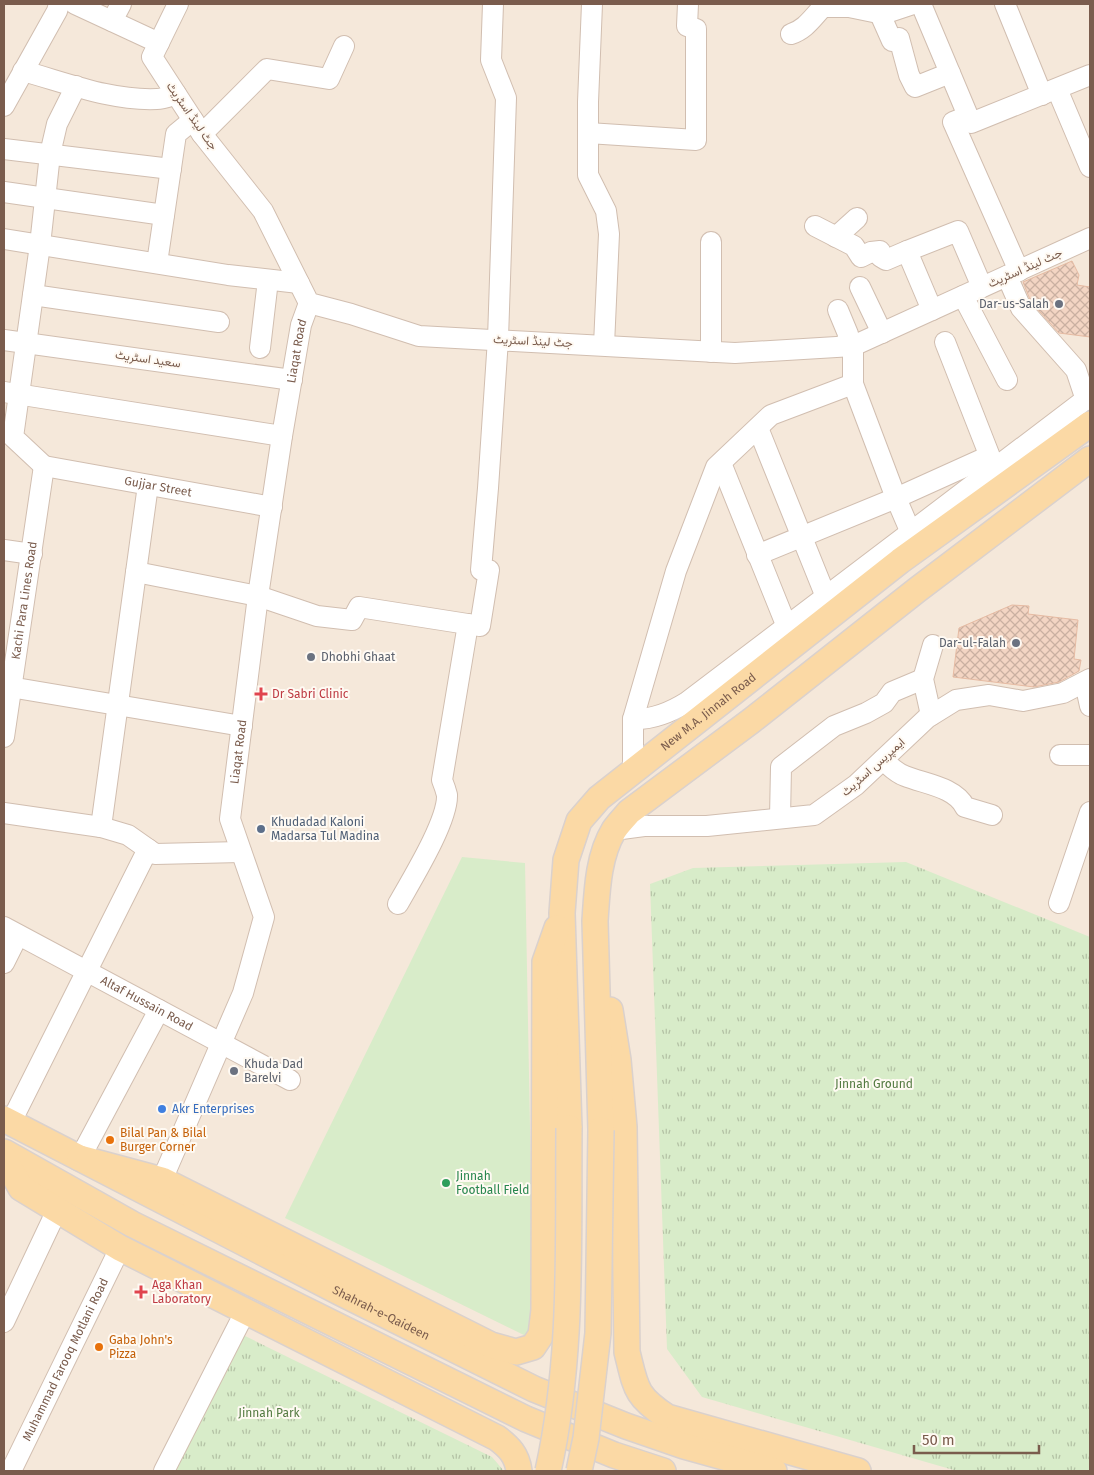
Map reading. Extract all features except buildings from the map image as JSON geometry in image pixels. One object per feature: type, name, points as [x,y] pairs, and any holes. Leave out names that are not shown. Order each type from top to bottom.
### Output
[{"type":"main road","name":"New M.A. Jinnah Road","points":[[548,1471],[555,1440],[567,1334],[569,1128],[562,913],[566,860],[579,821],[599,798],[900,562],[1090,424]]},
{"type":"main road","points":[[579,1471],[586,1438],[598,1333],[601,1130],[595,922],[603,855],[614,830],[629,812],[751,721],[917,590],[1090,460]]},
{"type":"main road","points":[[80,1158],[162,1180],[491,1345],[516,1352],[534,1347],[541,1335],[544,1310],[545,962],[562,913]]},
{"type":"main road","points":[[595,922],[618,1060],[624,1127],[627,1352],[635,1386],[648,1404],[667,1417],[858,1471]]},
{"type":"main road","name":"Shahrah-e-Qaideen","points":[[7,1120],[341,1293],[534,1389],[626,1426],[684,1446],[774,1471]]},
{"type":"main road","points":[[4,1152],[132,1224],[518,1414],[614,1455],[663,1471]]},
{"type":"main road","points":[[4,1158],[21,1188],[57,1210],[120,1248],[497,1438],[510,1448],[519,1471]]},
{"type":"street","points":[[4,106],[57,11],[59,4]]},
{"type":"street","points":[[75,4],[116,12],[159,43]]},
{"type":"street","name":"جٹ لینڈ اسٹریٹ","points":[[178,4],[152,57],[198,127],[263,211],[309,303],[351,314],[419,336],[735,353],[850,346],[1089,242]]},
{"type":"street","points":[[398,904],[441,824],[447,795],[442,780],[474,625],[489,570],[481,570],[498,339],[506,98],[491,60],[493,4]]},
{"type":"street","points":[[592,4],[588,175],[606,211],[609,234],[604,345]]},
{"type":"street","points":[[588,133],[696,140],[696,29],[686,26],[688,4]]},
{"type":"street","points":[[791,34],[808,25],[823,7],[828,5],[880,14],[892,12],[912,4]]},
{"type":"street","points":[[920,4],[971,123],[1090,75]]},
{"type":"street","points":[[1005,4],[1049,92],[1090,167]]},
{"type":"street","points":[[880,14],[892,41],[899,38],[909,75],[915,87],[950,73]]},
{"type":"street","points":[[157,264],[176,134],[198,127],[267,69],[328,79],[344,46]]},
{"type":"street","points":[[23,71],[93,92],[159,99],[176,94]]},
{"type":"street","points":[[44,466],[13,437],[11,393],[26,342],[40,245],[50,154],[57,124],[76,86]]},
{"type":"street","points":[[633,719],[640,720],[670,713],[699,694],[911,532],[992,463],[1088,398],[1076,370],[1021,308],[1013,274],[952,122],[968,116]]},
{"type":"street","points":[[4,149],[171,169]]},
{"type":"street","points":[[4,192],[164,215]]},
{"type":"street","points":[[836,237],[857,218]]},
{"type":"street","points":[[815,226],[854,246],[861,257],[871,252],[880,251],[881,257],[886,260],[958,231],[982,287]]},
{"type":"street","points":[[4,239],[157,264],[299,283]]},
{"type":"street","points":[[711,242],[711,352]]},
{"type":"street","points":[[907,251],[932,310]]},
{"type":"street","points":[[260,348],[268,280]]},
{"type":"street","points":[[860,287],[882,333]]},
{"type":"street","points":[[33,295],[219,322]]},
{"type":"street","points":[[963,296],[1007,380]]},
{"type":"street","name":"Liaqat Road","points":[[162,1180],[243,993],[264,918],[230,819],[258,596],[282,436],[301,325],[309,303]]},
{"type":"street","points":[[838,310],[848,334],[853,384],[896,498],[911,532]]},
{"type":"street","name":"سعید اسٹریٹ","points":[[4,340],[292,380]]},
{"type":"street","points":[[946,342],[992,463]]},
{"type":"street","points":[[633,772],[633,719],[676,571],[716,467],[771,415],[853,384]]},
{"type":"street","points":[[11,393],[282,436]]},
{"type":"street","points":[[758,428],[826,597]]},
{"type":"street","points":[[721,463],[787,627]]},
{"type":"street","points":[[758,555],[896,498],[992,463]]},
{"type":"street","name":"Gujjar Street","points":[[44,466],[272,507]]},
{"type":"street","name":"Kachi Para Lines Road","points":[[4,737],[8,686],[32,554],[44,466]]},
{"type":"street","points":[[101,827],[148,485]]},
{"type":"street","points":[[4,550],[32,554]]},
{"type":"street","points":[[136,572],[258,596],[317,616],[352,620],[359,608],[474,625]]},
{"type":"street","points":[[931,715],[923,679],[933,645]]},
{"type":"street","points":[[780,818],[781,767],[834,726],[866,713],[884,703],[892,692],[923,679]]},
{"type":"street","points":[[1087,681],[1090,706]]},
{"type":"street","name":"ایمپریس اسٹریٹ","points":[[614,830],[644,826],[707,826],[814,815],[856,785],[931,715],[956,700],[989,695],[1023,701],[1063,693],[1087,681]]},
{"type":"street","points":[[8,686],[242,726]]},
{"type":"street","points":[[1060,755],[1090,755]]},
{"type":"street","points":[[882,760],[896,772],[961,798],[965,807],[992,815]]},
{"type":"street","points":[[1059,903],[1083,860],[1090,812]]},
{"type":"street","points":[[4,813],[101,827],[128,835],[155,854],[241,852]]},
{"type":"street","points":[[7,1120],[87,972],[148,849]]},
{"type":"street","points":[[4,963],[11,931]]},
{"type":"street","name":"Altaf Hussain Road","points":[[11,931],[290,1080]]},
{"type":"street","points":[[80,1158],[159,1010]]},
{"type":"street","points":[[4,1322],[57,1210]]},
{"type":"street","name":"Muhammad Farooq Motlani Road","points":[[11,1471],[120,1248]]},
{"type":"street","points":[[164,1471],[245,1312]]},
{"type":"shaded area","points":[[4,4],[1090,4],[1090,1471],[4,1471]]},
{"type":"green space","points":[[462,857],[525,863],[535,1314],[526,1336],[285,1218]]},
{"type":"green space","name":"Jinnah Ground","points":[[906,862],[1090,937],[1090,1471],[957,1471],[702,1397],[667,1349],[650,884],[693,868]]},
{"type":"green space","name":"Jinnah Park","points":[[243,1335],[492,1457],[504,1471],[175,1471]]},
{"type":"place","name":"Dar-us-Salah","points":[[1059,304]]},
{"type":"place","name":"Dar-ul-Falah","points":[[1016,643]]},
{"type":"place","name":"Dhobhi Ghaat","points":[[311,657]]},
{"type":"place","name":"Dr Sabri Clinic","points":[[261,694]]},
{"type":"place","name":"Khudadad Kaloni Madarsa Tul Madina","points":[[261,829]]},
{"type":"place","name":"Khuda Dad Barelvi","points":[[234,1071]]},
{"type":"place","name":"Akr Enterprises","points":[[162,1109]]},
{"type":"place","name":"Bilal Pan & Bilal Burger Corner","points":[[110,1140]]},
{"type":"place","name":"Jinnah Football Field","points":[[446,1183]]},
{"type":"place","name":"Aga Khan Laboratory","points":[[141,1292]]},
{"type":"place","name":"Gaba John's Pizza","points":[[99,1347]]}]
